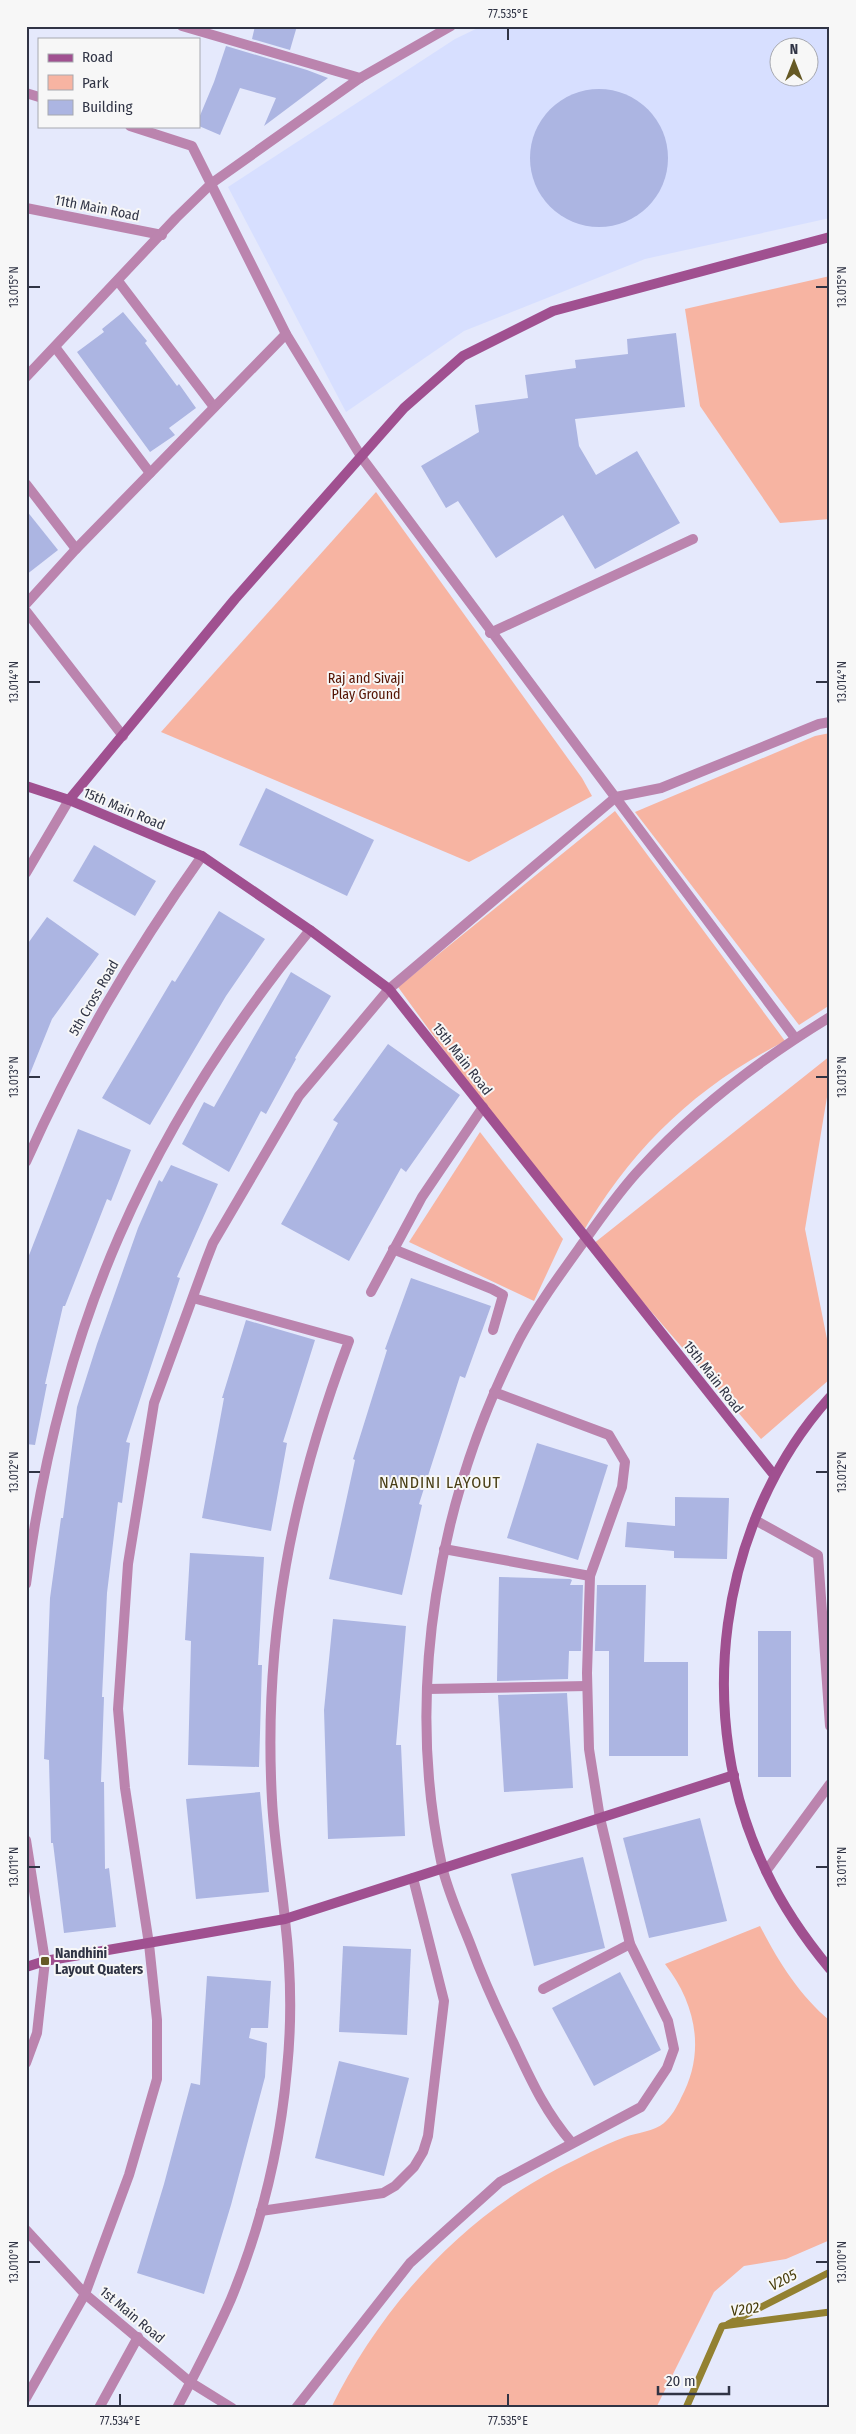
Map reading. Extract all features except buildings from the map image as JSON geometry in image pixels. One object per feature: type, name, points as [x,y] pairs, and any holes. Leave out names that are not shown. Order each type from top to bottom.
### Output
[{"type":"street","points":[[182,26],[360,78]]},
{"type":"street","points":[[26,377],[176,218],[212,183],[360,78],[450,26]]},
{"type":"street","points":[[26,93],[38,97]]},
{"type":"street","points":[[136,128],[192,146],[286,334],[362,458],[490,633],[616,797],[795,1038]]},
{"type":"street","name":"11th Main Road","points":[[26,208],[162,235]]},
{"type":"street","points":[[26,873],[69,800],[235,599],[362,458],[404,408],[463,356],[553,311],[830,237]]},
{"type":"street","points":[[118,281],[214,407]]},
{"type":"street","points":[[26,604],[76,549],[286,334]]},
{"type":"street","points":[[55,347],[150,473]]},
{"type":"street","points":[[26,484],[76,549]]},
{"type":"street","points":[[490,633],[693,539]]},
{"type":"street","points":[[26,611],[123,736]]},
{"type":"street","points":[[26,2398],[85,2294],[129,2175],[157,2079],[157,2020],[149,1944],[125,1788],[118,1708],[128,1564],[154,1403],[213,1243],[299,1096],[390,989],[616,797],[661,788],[819,724],[830,722]]},
{"type":"street","name":"15th Main Road","points":[[26,786],[69,800],[202,856],[310,930],[390,989],[774,1475]]},
{"type":"street","name":"5th Cross Road","points":[[26,1162],[80,1050],[118,981],[161,914],[202,856]]},
{"type":"street","points":[[26,1584],[44,1473],[57,1413],[94,1296],[117,1240],[142,1184],[202,1077],[235,1026],[310,930]]},
{"type":"street","points":[[572,2143],[545,2110],[483,1980],[443,1868],[434,1812],[429,1758],[428,1689],[435,1603],[444,1549],[460,1488],[494,1392],[522,1336],[549,1289],[610,1204],[678,1131],[738,1079],[795,1038],[830,1017]]},
{"type":"street","points":[[371,1292],[392,1249],[422,1197],[483,1107]]},
{"type":"street","points":[[392,1249],[503,1295],[493,1330]]},
{"type":"street","points":[[177,2408],[231,2298],[261,2211],[278,2136],[287,2068],[290,1969],[277,1861],[271,1775],[272,1682],[277,1623],[285,1564],[296,1506],[312,1448],[349,1341],[193,1298]]},
{"type":"street","points":[[296,2408],[410,2263],[500,2182],[641,2107],[667,2068],[674,2049],[668,2021],[630,1944],[600,1818],[588,1749],[587,1686],[590,1576],[622,1486],[625,1462],[609,1435],[494,1392]]},
{"type":"street","points":[[830,1397],[801,1433],[774,1475],[755,1520],[739,1568],[726,1640],[724,1714],[734,1775],[750,1833],[766,1871],[807,1941],[830,1969]]},
{"type":"street","points":[[755,1520],[818,1555],[830,1726]]},
{"type":"street","points":[[444,1549],[590,1576]]},
{"type":"street","points":[[428,1689],[587,1686]]},
{"type":"street","points":[[26,1967],[46,1960],[149,1944],[285,1919],[734,1775]]},
{"type":"street","points":[[766,1871],[830,1784]]},
{"type":"street","points":[[26,1840],[46,1960],[37,2033],[26,2063]]},
{"type":"street","points":[[261,2211],[383,2193],[405,2177],[423,2152],[428,2136],[444,2001],[413,1878]]},
{"type":"street","points":[[543,1989],[630,1944]]},
{"type":"street","name":"1st Main Road","points":[[26,2230],[85,2294],[190,2382],[232,2408]]},
{"type":"street","points":[[99,2408],[138,2337]]},
{"type":"shaded area","points":[[482,26],[830,26],[830,218],[645,259],[464,331],[346,412],[228,187],[455,39]]},
{"type":"green space","points":[[830,276],[830,519],[780,523],[700,406],[685,309]]},
{"type":"green space","name":"Raj and Sivaji Play Ground","points":[[376,492],[582,778],[592,796],[469,862],[161,732]]},
{"type":"green space","points":[[830,733],[830,1005],[799,1025],[635,812],[815,736]]},
{"type":"green space","points":[[615,811],[785,1041],[752,1059],[722,1079],[668,1123],[621,1175],[580,1237],[398,987]]},
{"type":"green space","points":[[830,1056],[830,1079],[805,1229],[830,1354],[830,1379],[761,1439],[593,1244]]},
{"type":"green space","points":[[480,1132],[563,1239],[534,1301],[409,1242]]},
{"type":"green space","points":[[760,1926],[790,1977],[830,2021],[830,2240],[786,2259],[744,2266],[714,2292],[656,2408],[331,2408],[373,2336],[425,2271],[455,2241],[487,2214],[521,2190],[557,2169],[616,2141],[656,2128],[669,2118],[678,2105],[689,2081],[695,2046],[694,2029],[684,1995],[676,1979],[665,1964]]},
{"type":"waterway","name":"V205","points":[[728,2324],[830,2272]]},
{"type":"waterway","name":"V205","points":[[686,2408],[722,2326],[830,2312]]},
{"type":"place","name":"Nandhini Layout Quaters","points":[[45,1961]]},
{"type":"district","name":"NANDINI LAYOUT","points":[[440,1482]]},
{"type":"water label","name":"V202","points":[[745,2309]]}]
